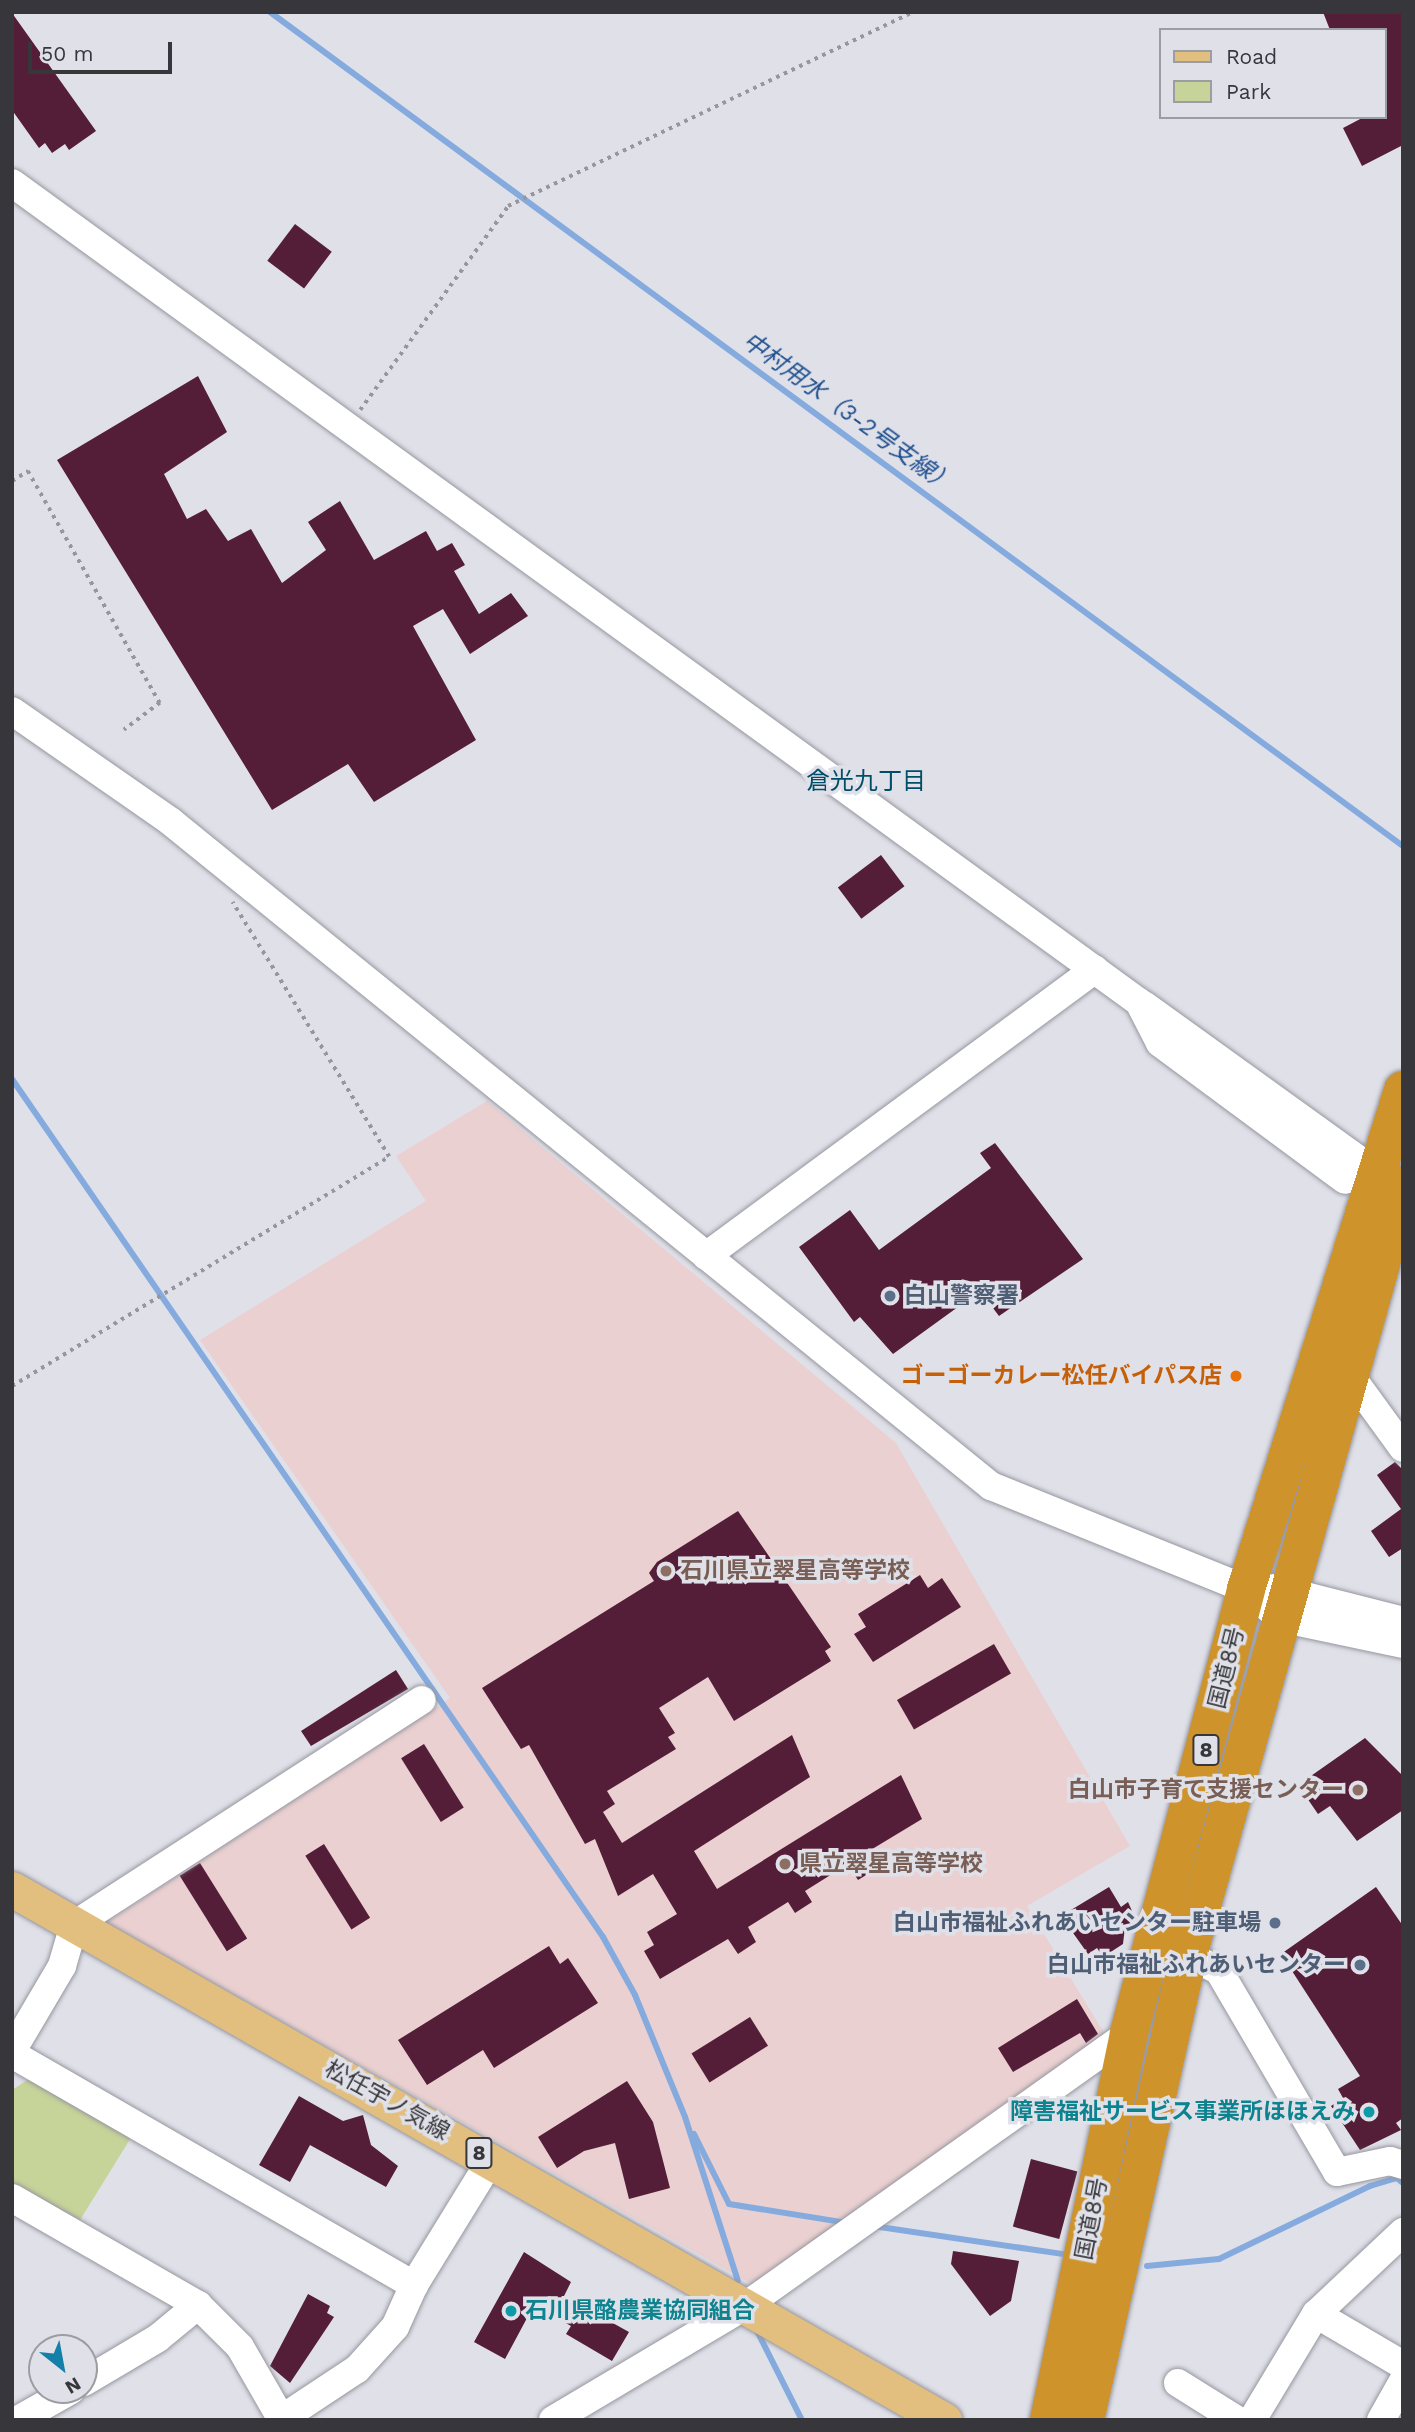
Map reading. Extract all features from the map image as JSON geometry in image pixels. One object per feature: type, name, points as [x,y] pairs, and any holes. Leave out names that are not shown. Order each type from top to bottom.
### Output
[{"type":"highway","name":"国道8号","points":[[1085,2420],[1188,1955],[1347,1371],[1403,1090]]},
{"type":"highway","name":"国道8号","points":[[1049,2420],[1129,2033],[1246,1589],[1385,1185]]},
{"type":"main road","name":"松任宇ノ気線","points":[[12,1889],[748,2304],[944,2420]]},
{"type":"street","points":[[12,183],[345,431],[1095,969],[1385,1185]]},
{"type":"street","points":[[12,711],[170,821],[991,1486],[1246,1589],[1403,1644]]},
{"type":"street","points":[[706,1256],[1095,969]]},
{"type":"street","points":[[1347,1371],[1403,1448]]},
{"type":"street","points":[[1284,1603],[1403,1621]]},
{"type":"street","points":[[414,2285],[12,2052],[62,1966],[74,1925],[422,1700]]},
{"type":"street","points":[[1188,1955],[1219,1971],[1337,2172],[1390,2161],[1403,2165]]},
{"type":"street","points":[[553,2420],[748,2304],[1129,2033]]},
{"type":"street","points":[[12,2198],[198,2305],[240,2347],[281,2420],[357,2370],[395,2327],[414,2285],[491,2160]]},
{"type":"street","points":[[1252,2420],[1316,2314],[1403,2232]]},
{"type":"street","points":[[98,2374],[158,2338],[198,2305]]},
{"type":"street","points":[[1316,2314],[1403,2365]]},
{"type":"street","points":[[1381,2420],[1403,2381]]},
{"type":"street","points":[[1178,2383],[1237,2420]]},
{"type":"street","points":[[15,2419],[44,2404]]},
{"type":"path","points":[[345,431],[508,206],[531,190],[913,12]]},
{"type":"path","points":[[12,481],[28,471],[160,703],[124,730]]},
{"type":"path","points":[[12,1385],[389,1157],[230,900]]},
{"type":"shaded area","name":"石川県立翠星高等学校","points":[[487,1101],[896,1443],[1130,1846],[1027,1906],[1104,2033],[761,2289],[106,1923],[450,1698],[200,1340],[426,1201],[396,1156]]},
{"type":"green space","points":[[29,2079],[132,2136],[80,2220],[12,2185],[12,2090]]},
{"type":"building","points":[[1323,12],[1403,12],[1403,145],[1362,166],[1343,128],[1360,119],[1387,119],[1387,28],[1329,28]]},
{"type":"building","points":[[12,13],[96,131],[69,150],[65,144],[52,153],[45,143],[39,148],[12,110]]},
{"type":"building","points":[[295,224],[332,252],[304,288],[267,261]]},
{"type":"building","points":[[198,376],[227,432],[164,474],[187,519],[206,509],[228,541],[251,529],[282,583],[326,550],[308,522],[340,501],[374,560],[426,531],[437,551],[452,543],[465,565],[454,571],[479,614],[511,593],[528,616],[470,654],[443,609],[413,626],[476,740],[374,802],[348,764],[272,810],[57,460]]},
{"type":"building","points":[[881,855],[904,886],[861,919],[838,887]]},
{"type":"building","points":[[995,1143],[1083,1259],[999,1316],[980,1291],[893,1354],[860,1317],[854,1322],[799,1247],[850,1210],[879,1250],[991,1168],[980,1153]]},
{"type":"building","points":[[1395,1462],[1403,1470],[1403,1548],[1389,1557],[1371,1531],[1401,1509],[1377,1475]]},
{"type":"building","points":[[738,1511],[831,1647],[825,1651],[831,1661],[734,1721],[708,1677],[659,1708],[675,1733],[668,1737],[676,1749],[607,1791],[615,1804],[603,1812],[622,1843],[792,1735],[810,1777],[694,1851],[717,1889],[901,1775],[922,1819],[869,1851],[876,1869],[858,1880],[848,1864],[805,1891],[812,1902],[795,1913],[788,1902],[748,1927],[756,1942],[738,1954],[728,1939],[660,1979],[644,1951],[654,1945],[647,1932],[677,1914],[653,1874],[618,1896],[595,1839],[585,1844],[529,1745],[521,1749],[482,1688],[654,1581],[649,1573],[657,1562]]},
{"type":"building","points":[[920,1575],[928,1588],[942,1578],[961,1607],[873,1662],[854,1634],[866,1627],[858,1614]]},
{"type":"building","points":[[994,1644],[1011,1673],[914,1729],[897,1700]]},
{"type":"building","points":[[396,1670],[408,1689],[311,1746],[301,1731]]},
{"type":"building","name":"白山市子育て支援センター","points":[[1365,1738],[1403,1776],[1403,1810],[1357,1841],[1330,1806],[1318,1814],[1298,1785]]},
{"type":"building","points":[[424,1744],[464,1808],[441,1822],[401,1758]]},
{"type":"building","points":[[324,1844],[370,1918],[351,1929],[305,1856]]},
{"type":"building","points":[[200,1863],[247,1938],[227,1951],[180,1876]]},
{"type":"building","points":[[1109,1887],[1121,1907],[1128,1902],[1136,1920],[1125,1927],[1123,1944],[1103,1957],[1097,1948],[1088,1954],[1061,1916]]},
{"type":"building","name":"白山市福祉ふれあいセンター","points":[[1376,1887],[1403,1926],[1403,2118],[1396,2123],[1401,2130],[1360,2150],[1331,2106],[1343,2098],[1338,2089],[1360,2076],[1281,1954]]},
{"type":"building","points":[[549,1946],[560,1964],[568,1958],[598,2003],[494,2068],[483,2050],[427,2085],[398,2040]]},
{"type":"building","points":[[1077,1999],[1098,2034],[1086,2043],[1080,2033],[1013,2072],[998,2048]]},
{"type":"building","points":[[750,2017],[768,2046],[710,2082],[691,2054]]},
{"type":"building","points":[[627,2081],[653,2122],[670,2188],[629,2199],[615,2143],[584,2151],[557,2168],[538,2137]]},
{"type":"building","points":[[299,2096],[343,2121],[363,2115],[371,2145],[398,2166],[386,2187],[310,2145],[290,2182],[259,2165]]},
{"type":"building","points":[[1031,2159],[1077,2171],[1059,2239],[1013,2227]]},
{"type":"building","points":[[953,2251],[1019,2261],[1011,2301],[990,2316],[951,2264]]},
{"type":"building","name":"石川県酪農業協同組合","points":[[524,2252],[571,2282],[564,2296],[629,2332],[612,2361],[566,2334],[571,2326],[534,2305],[505,2359],[474,2342]]},
{"type":"building","points":[[308,2294],[330,2306],[327,2313],[334,2317],[290,2383],[270,2366]]},
{"type":"waterway","name":"中村用水（3-2号支線）","points":[[270,12],[1403,846]]},
{"type":"waterway","points":[[12,1079],[603,1937],[635,1995],[685,2117],[738,2281]]},
{"type":"waterway","points":[[694,2134],[729,2204],[848,2223]]},
{"type":"waterway","points":[[1147,2266],[1219,2259],[1370,2186],[1397,2178],[1403,2183]]},
{"type":"waterway","points":[[873,2226],[1062,2254]]},
{"type":"waterway","points":[[756,2329],[802,2420]]},
{"type":"place","name":"白山警察署","points":[[890,1296]]},
{"type":"place","name":"ゴーゴーカレー松任バイパス店","points":[[1236,1376]]},
{"type":"place","name":"石川県立翠星高等学校","points":[[666,1571]]},
{"type":"place","name":"白山市子育て支援センター","points":[[1358,1790]]},
{"type":"place","name":"県立翠星高等学校","points":[[785,1864]]},
{"type":"place","name":"白山市福祉ふれあいセンター駐車場","points":[[1275,1923]]},
{"type":"place","name":"白山市福祉ふれあいセンター","points":[[1360,1965]]},
{"type":"place","name":"障害福祉サービス事業所ほほえみ","points":[[1369,2112]]},
{"type":"place","name":"石川県酪農業協同組合","points":[[511,2311]]},
{"type":"district","name":"倉光九丁目","points":[[866,782]]}]
